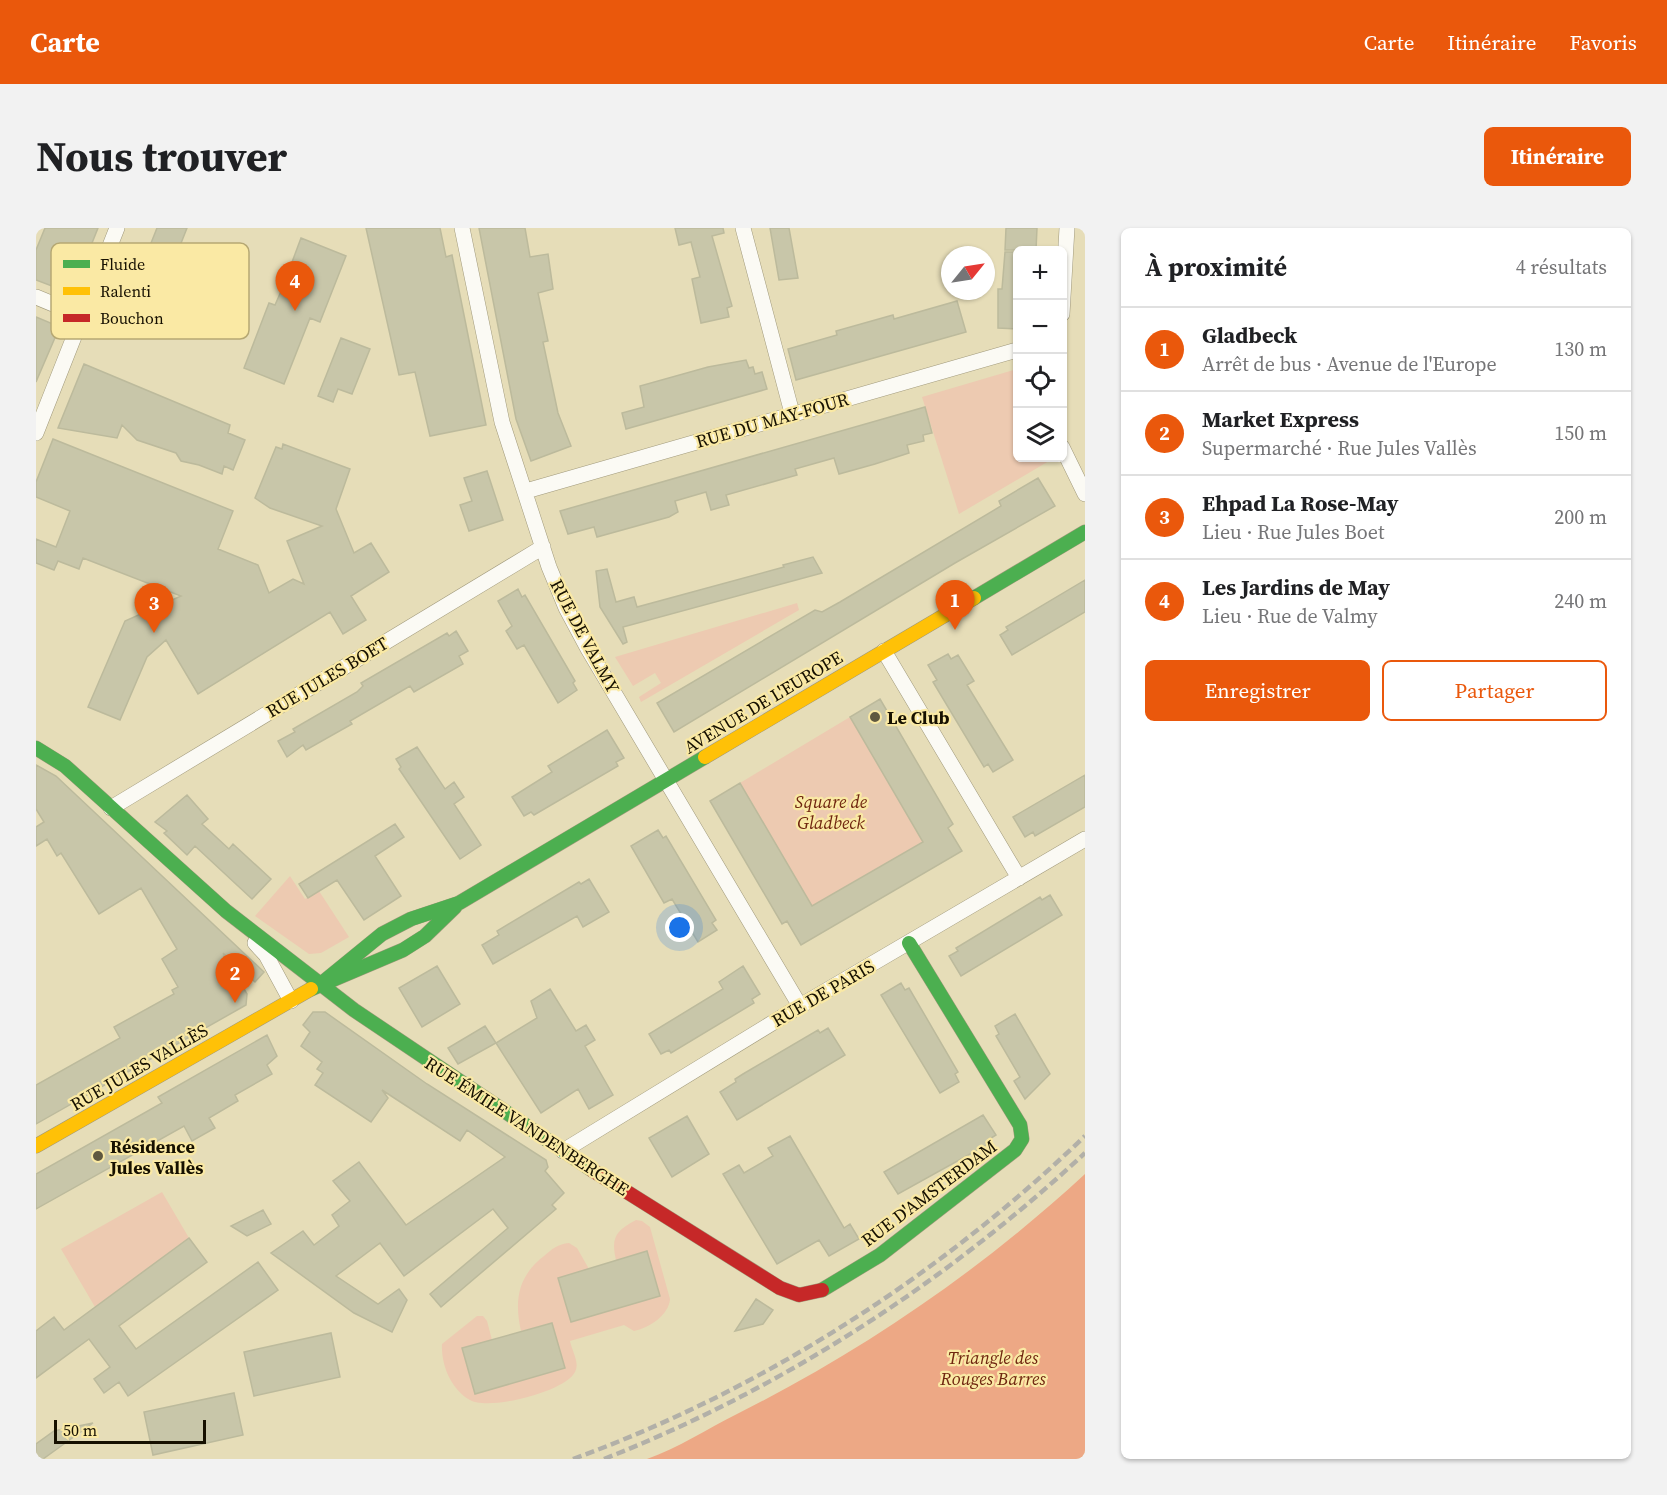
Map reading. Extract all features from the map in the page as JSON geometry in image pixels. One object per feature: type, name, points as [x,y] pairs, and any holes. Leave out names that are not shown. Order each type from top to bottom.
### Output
[{"type":"street","points":[[111,243],[117,228]]},
{"type":"street","name":"RUE DE VALMY","points":[[462,228],[502,422],[543,547],[566,608],[800,1006]]},
{"type":"street","points":[[743,228],[792,413]]},
{"type":"street","points":[[1063,300],[1066,228]]},
{"type":"street","points":[[36,297],[51,303]]},
{"type":"street","points":[[36,433],[73,339]]},
{"type":"street","name":"RUE DU MAY-FOUR","points":[[526,491],[1013,351]]},
{"type":"street","points":[[1067,457],[1085,494]]},
{"type":"street","name":"AVENUE DE L'EUROPE","points":[[322,983],[382,934],[411,919],[459,903],[1085,532]]},
{"type":"street","name":"RUE JULES BOET","points":[[111,808],[543,547]]},
{"type":"street","points":[[884,651],[1018,878]]},
{"type":"street","name":"RUE ÉMILE VANDENBERGHE","points":[[36,748],[60,762],[226,912],[266,955],[291,1001]]},
{"type":"street","name":"RUE DE PARIS","points":[[563,1151],[800,1006],[1085,838]]},
{"type":"street","name":"AVENUE DE L'EUROPE","points":[[322,983],[403,950],[425,936],[459,903]]},
{"type":"street","name":"RUE ÉMILE VANDENBERGHE","points":[[226,912],[322,983],[363,1017],[563,1151],[790,1293],[807,1295],[843,1278]]},
{"type":"street","name":"RUE D'AMSTERDAM","points":[[843,1278],[886,1249],[1015,1150],[1022,1139],[1020,1125],[909,943]]},
{"type":"street","name":"RUE JULES VALLÈS","points":[[36,1146],[322,983]]},
{"type":"green space","points":[[1013,370],[1013,462],[1047,462],[959,514],[922,397]]},
{"type":"green space","points":[[797,603],[799,610],[641,702],[639,697],[661,683],[655,673],[633,686],[615,657]]},
{"type":"green space","name":"Square de Gladbeck","points":[[850,717],[923,842],[812,906],[740,783]]},
{"type":"green space","points":[[290,876],[305,899],[319,891],[349,937],[321,953],[309,954],[255,916]]},
{"type":"green space","name":"Triangle des Rouges Barres","points":[[1085,1174],[1085,1459],[647,1459],[681,1444],[784,1389],[875,1336],[962,1276],[1045,1210]]},
{"type":"green space","points":[[162,1192],[189,1238],[95,1307],[61,1249]]},
{"type":"green space","points":[[636,1220],[650,1227],[670,1299],[662,1315],[652,1324],[634,1331],[624,1325],[570,1341],[576,1361],[575,1372],[557,1386],[542,1393],[508,1401],[479,1403],[470,1400],[457,1390],[445,1368],[442,1344],[477,1316],[483,1316],[487,1321],[492,1340],[462,1349],[476,1394],[565,1368],[552,1323],[521,1331],[518,1309],[520,1289],[528,1272],[558,1246],[569,1243],[577,1248],[589,1269],[558,1278],[660,1296],[647,1251],[616,1260],[614,1246],[616,1236],[623,1228]]},
{"type":"building","points":[[45,228],[98,228],[92,243],[51,243],[51,286],[36,280],[36,250]]},
{"type":"building","points":[[157,228],[187,228],[181,243],[151,243]]},
{"type":"building","points":[[366,228],[440,228],[446,257],[452,255],[486,425],[430,436],[415,372],[399,375]]},
{"type":"building","points":[[479,228],[525,228],[530,257],[548,254],[553,289],[538,293],[548,341],[543,342],[558,413],[571,446],[531,461],[516,419]]},
{"type":"building","points":[[675,228],[723,228],[724,233],[712,236],[732,306],[727,308],[729,317],[701,323],[692,279],[700,277],[691,242],[679,245]]},
{"type":"building","points":[[770,228],[789,228],[798,278],[779,280]]},
{"type":"building","points":[[1006,228],[1037,228],[1036,246],[1013,246],[1013,250],[1005,250]]},
{"type":"building","points":[[301,238],[346,256],[320,322],[310,318],[284,384],[244,368],[269,303],[275,305]]},
{"type":"building","points":[[1005,252],[1013,252],[1013,329],[998,328],[998,289],[1002,289]]},
{"type":"building","points":[[957,301],[966,332],[796,380],[788,349],[837,335],[836,331],[893,315],[894,319]]},
{"type":"building","points":[[36,317],[51,323],[51,339],[54,339],[36,382]]},
{"type":"building","points":[[341,338],[370,349],[352,394],[338,389],[333,402],[318,396]]},
{"type":"building","points":[[746,360],[749,368],[753,367],[755,374],[762,372],[767,389],[626,429],[622,413],[644,407],[640,386],[708,367]]},
{"type":"building","points":[[84,364],[230,425],[228,433],[245,440],[233,470],[224,466],[222,474],[181,461],[176,453],[137,440],[122,425],[117,438],[58,428]]},
{"type":"building","points":[[925,407],[932,433],[923,435],[924,441],[907,445],[909,453],[875,464],[839,474],[834,458],[795,469],[797,475],[726,495],[729,505],[711,510],[706,492],[675,501],[678,512],[669,517],[597,537],[594,527],[568,534],[560,511]]},
{"type":"building","points":[[53,439],[233,511],[218,549],[258,565],[269,593],[293,579],[304,584],[287,541],[322,526],[270,508],[255,498],[276,447],[282,449],[283,444],[350,469],[336,509],[354,553],[371,543],[389,572],[351,596],[366,620],[343,634],[330,612],[198,694],[166,640],[147,657],[120,720],[88,707],[125,621],[181,596],[83,558],[79,569],[58,561],[54,570],[36,563],[36,539],[56,547],[70,511],[36,497],[36,482]]},
{"type":"building","points":[[487,471],[503,520],[469,531],[460,505],[472,501],[464,478]]},
{"type":"building","points":[[1038,478],[1055,506],[955,563],[674,732],[657,703],[815,610],[822,612],[840,602],[1001,506],[999,501]]},
{"type":"building","points":[[813,557],[822,573],[623,627],[627,642],[623,644],[600,607],[596,571],[607,569],[616,602],[634,597],[637,607]]},
{"type":"building","points":[[1085,580],[1085,612],[1012,655],[1000,635],[1008,630],[1006,627]]},
{"type":"building","points":[[518,589],[522,597],[525,595],[575,681],[573,683],[577,690],[558,703],[524,645],[517,649],[506,631],[512,626],[498,601]]},
{"type":"building","points":[[456,631],[468,651],[459,656],[463,664],[414,692],[410,686],[350,721],[352,724],[306,750],[303,745],[287,757],[278,741],[295,732],[293,729],[357,692],[363,686],[361,683],[447,633],[449,636]]},
{"type":"building","points":[[948,654],[951,659],[958,655],[974,681],[967,685],[1013,760],[993,772],[988,764],[984,767],[933,682],[937,680],[928,665]]},
{"type":"building","points":[[880,699],[953,824],[948,828],[962,851],[801,945],[787,921],[782,924],[710,801],[740,783],[812,906],[923,842],[850,717]]},
{"type":"building","points":[[607,730],[624,758],[616,762],[618,766],[534,815],[531,812],[524,816],[512,797],[552,772],[548,766]]},
{"type":"building","points":[[417,747],[445,789],[454,782],[464,797],[454,804],[481,845],[460,859],[399,769],[401,767],[396,759]]},
{"type":"building","points":[[36,765],[56,776],[264,972],[255,982],[223,953],[247,994],[246,1005],[36,1124],[36,1085],[120,1038],[114,1027],[174,994],[172,990],[178,987],[162,959],[177,949],[141,888],[99,914],[61,853],[57,856],[47,839],[36,846],[36,827],[44,822],[36,809]]},
{"type":"building","points":[[1085,775],[1085,807],[1035,836],[1033,832],[1025,837],[1013,817]]},
{"type":"building","points":[[187,795],[208,819],[202,824],[229,849],[233,844],[271,879],[252,899],[195,846],[187,855],[164,833],[167,831],[155,822]]},
{"type":"building","points":[[395,824],[404,837],[375,856],[401,896],[364,920],[337,880],[308,898],[299,884]]},
{"type":"building","points":[[658,830],[663,838],[666,836],[716,920],[712,923],[717,930],[698,942],[672,899],[664,903],[631,846]]},
{"type":"building","points":[[589,879],[609,912],[583,927],[577,916],[493,964],[482,945],[499,935],[497,931],[579,882],[581,884]]},
{"type":"building","points":[[1050,895],[1062,915],[961,976],[949,956],[958,951],[956,948],[1040,897],[1042,900]]},
{"type":"building","points":[[437,966],[460,1004],[422,1027],[399,988]]},
{"type":"building","points":[[743,966],[760,994],[752,999],[754,1003],[671,1053],[669,1050],[661,1054],[649,1034],[723,989],[719,982]]},
{"type":"building","points":[[901,983],[905,990],[909,988],[958,1072],[955,1074],[959,1082],[940,1093],[881,995]]},
{"type":"building","points":[[550,989],[576,1031],[586,1025],[595,1040],[585,1046],[613,1095],[589,1109],[578,1089],[541,1113],[496,1043],[537,1018],[531,1001]]},
{"type":"building","points":[[313,1012],[325,1012],[427,1084],[546,1160],[548,1167],[545,1171],[564,1193],[552,1205],[556,1209],[441,1307],[430,1294],[508,1228],[493,1209],[404,1276],[380,1243],[336,1276],[378,1304],[399,1289],[407,1300],[392,1332],[354,1313],[271,1253],[303,1231],[314,1245],[339,1226],[332,1215],[350,1201],[333,1181],[359,1162],[406,1225],[505,1157],[467,1130],[460,1141],[382,1090],[388,1098],[371,1122],[315,1085],[323,1073],[317,1069],[322,1062],[301,1046],[310,1032],[303,1025]]},
{"type":"building","points":[[1015,1014],[1050,1074],[1025,1099],[1014,1081],[1020,1077],[996,1036],[999,1034],[995,1026]]},
{"type":"building","points":[[485,1026],[496,1043],[458,1064],[448,1048]]},
{"type":"building","points":[[828,1028],[845,1055],[737,1120],[720,1092],[736,1082],[735,1079],[743,1074],[818,1030],[820,1033]]},
{"type":"building","points":[[267,1035],[277,1056],[267,1065],[272,1074],[235,1095],[238,1101],[209,1118],[215,1128],[192,1141],[184,1126],[36,1209],[36,1174],[162,1103],[158,1097]]},
{"type":"building","points":[[983,1115],[996,1135],[988,1140],[990,1143],[898,1194],[884,1172]]},
{"type":"building","points":[[687,1116],[709,1154],[672,1177],[649,1138]]},
{"type":"building","points":[[790,1136],[844,1228],[850,1224],[859,1239],[829,1256],[819,1240],[777,1264],[723,1174],[739,1165],[744,1173],[773,1156],[768,1148]]},
{"type":"building","points":[[263,1210],[271,1224],[247,1236],[231,1226]]},
{"type":"building","points":[[189,1238],[207,1262],[119,1326],[136,1349],[258,1262],[278,1290],[128,1396],[119,1382],[104,1393],[94,1379],[110,1367],[89,1339],[36,1378],[36,1331],[54,1317],[64,1330]]},
{"type":"building","points":[[647,1251],[660,1296],[571,1322],[558,1278]]},
{"type":"building","points":[[756,1299],[773,1310],[763,1324],[735,1331]]},
{"type":"building","points":[[552,1323],[565,1368],[475,1394],[462,1348]]},
{"type":"building","points":[[331,1333],[340,1377],[254,1396],[244,1352]]},
{"type":"building","points":[[234,1393],[243,1435],[153,1455],[144,1412]]},
{"type":"building","points":[[93,1423],[43,1459],[36,1459],[36,1444],[54,1431]]},
{"type":"railway","points":[[573,1459],[644,1431],[713,1399],[846,1324],[909,1282],[970,1236],[1085,1136]]},
{"type":"railway","points":[[604,1459],[735,1400],[798,1366],[859,1328],[976,1246],[1085,1153]]},
{"type":"traffic: fast","points":[[974,598],[1085,532]]},
{"type":"traffic: fast","points":[[36,748],[65,766],[226,911],[354,1010],[592,1170]]},
{"type":"traffic: fast","points":[[322,983],[382,934],[411,919],[459,903],[705,757]]},
{"type":"traffic: fast","points":[[311,989],[403,950],[425,936],[455,907]]},
{"type":"traffic: fast","points":[[822,1290],[880,1255],[1015,1150],[1022,1139],[1020,1125],[909,943]]},
{"type":"traffic: slow","points":[[705,757],[974,598]]},
{"type":"traffic: slow","points":[[36,1146],[311,989]]},
{"type":"traffic: jam","points":[[592,1170],[780,1288],[799,1295],[822,1290]]},
{"type":"place","name":"Les Jardins de May","points":[[295,311]]},
{"type":"place","name":"Gladbeck","points":[[955,630]]},
{"type":"place","name":"Ehpad La Rose-May","points":[[154,633]]},
{"type":"place","name":"Le Club","points":[[875,717]]},
{"type":"place","name":"Market Express","points":[[235,1003]]},
{"type":"place","name":"Résidence Jules Vallès","points":[[98,1156]]}]
